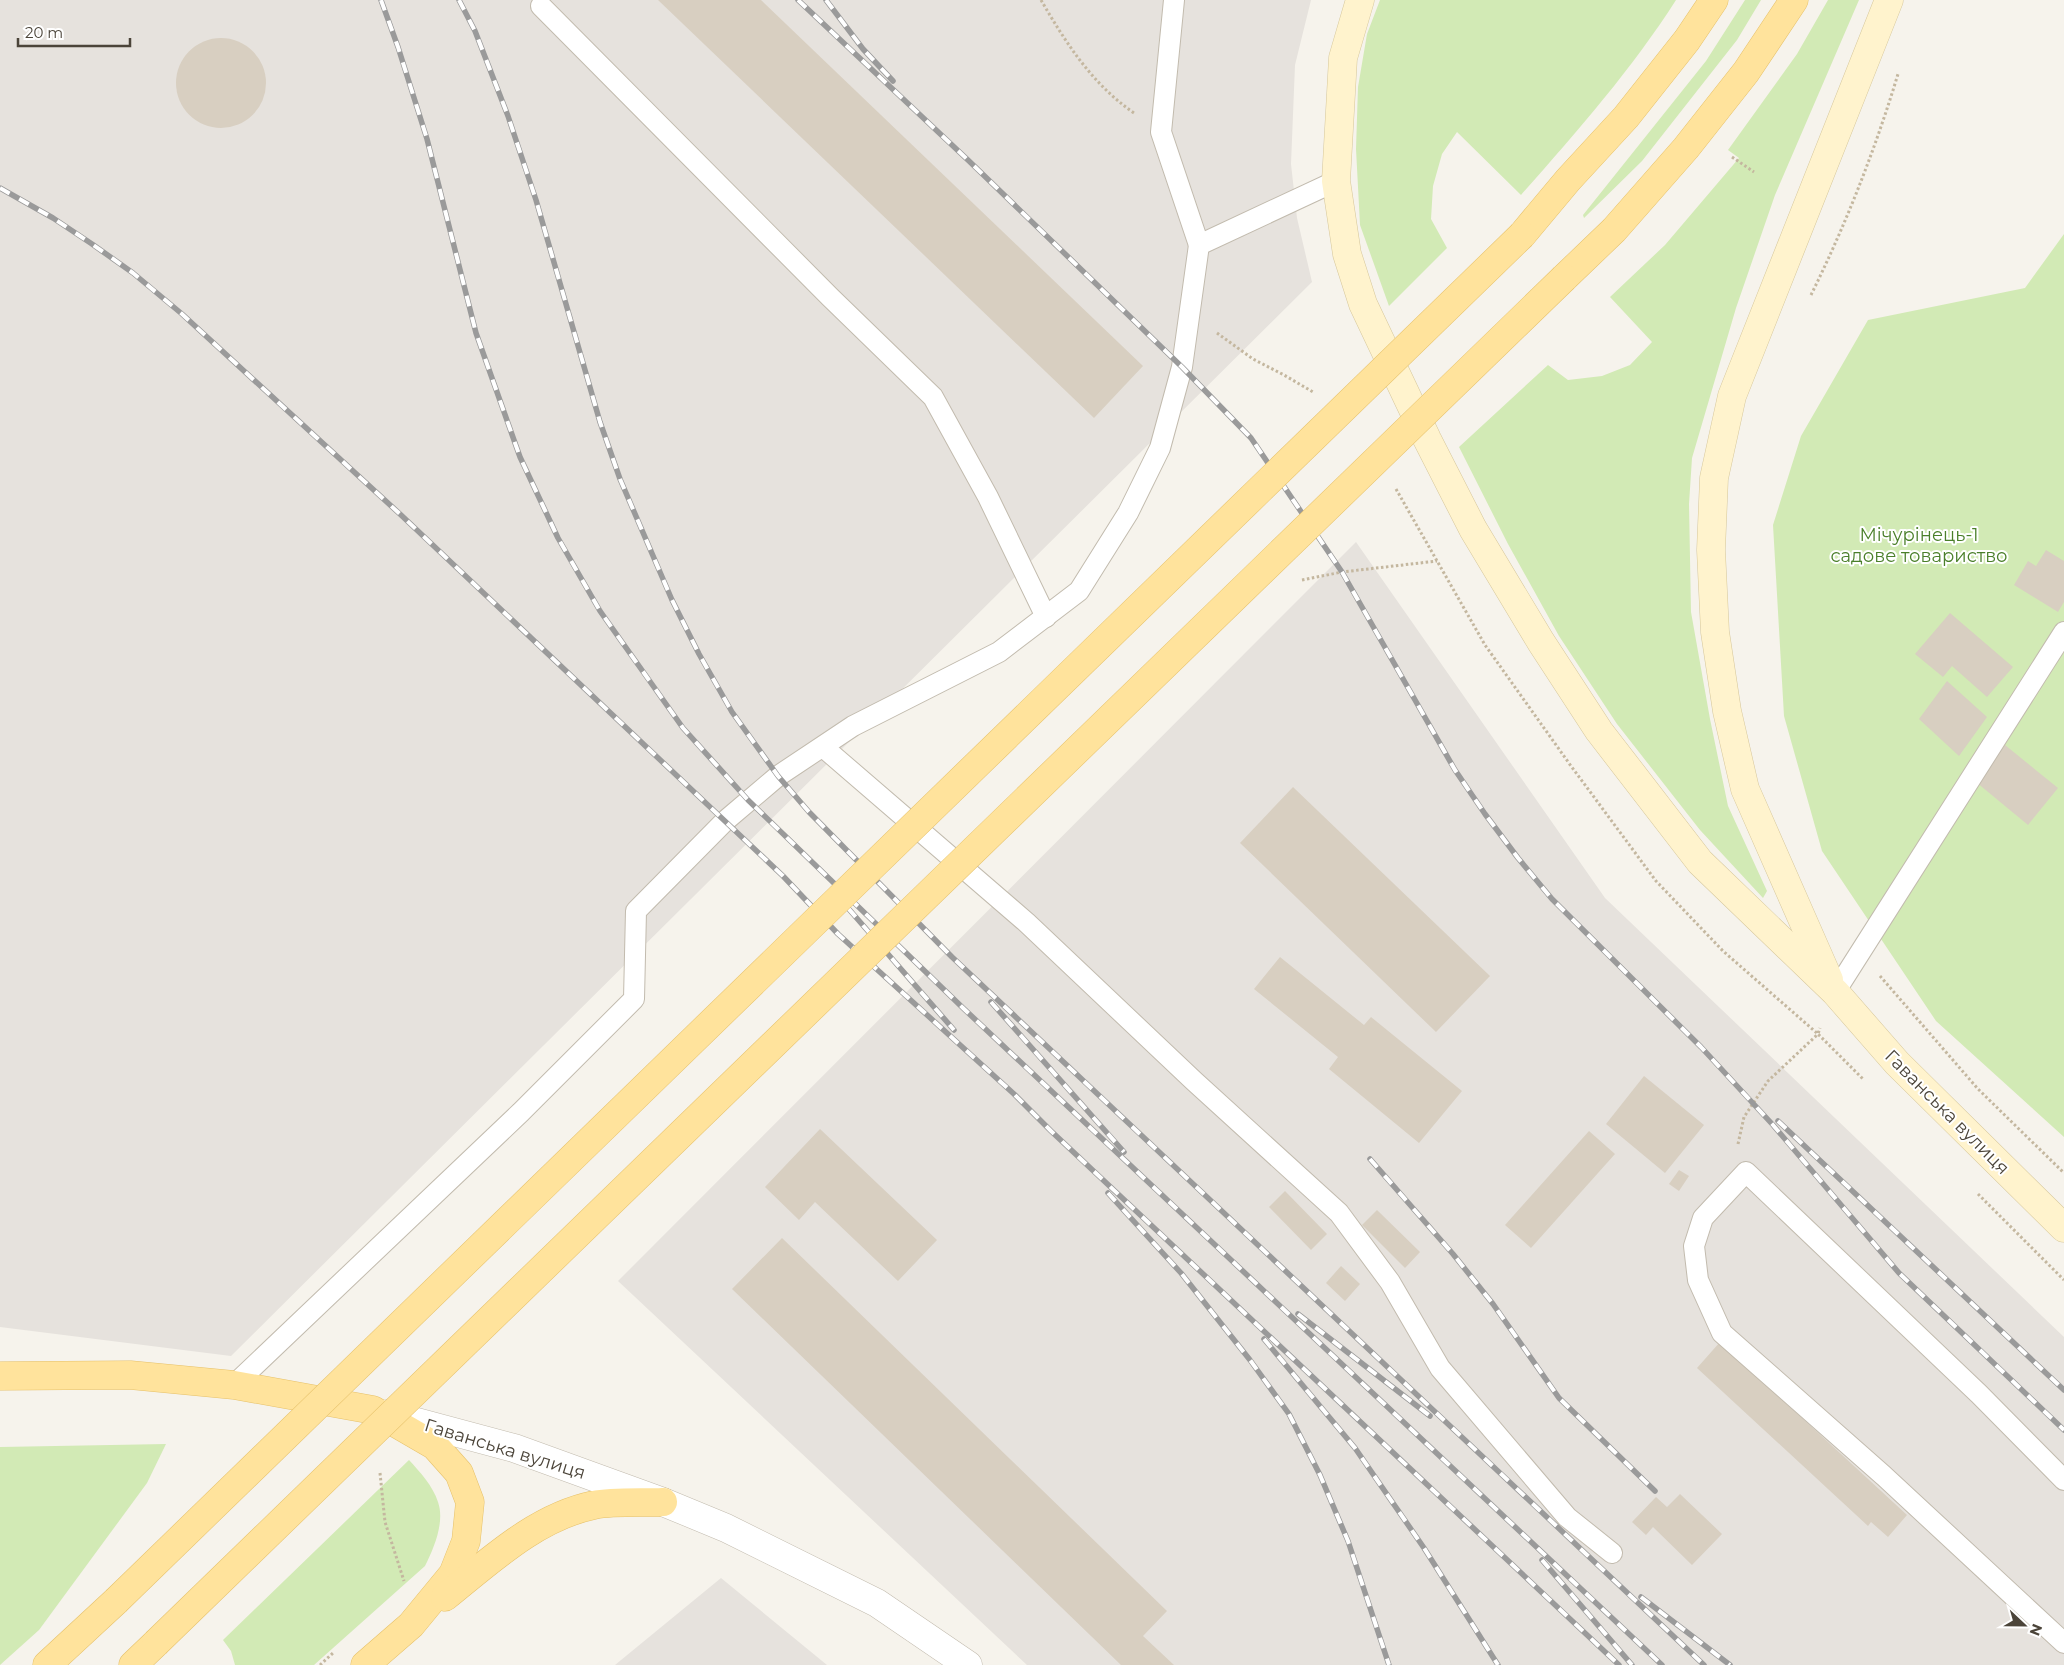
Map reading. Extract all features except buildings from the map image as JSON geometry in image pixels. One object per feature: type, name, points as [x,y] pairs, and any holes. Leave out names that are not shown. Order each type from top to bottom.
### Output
[{"type":"main road","points":[[1360,0],[1343,58],[1336,181],[1347,254],[1363,304],[1427,439],[1473,529],[1541,642],[1599,731],[1700,862],[1835,992]]},
{"type":"main road","points":[[47,1665],[116,1601],[1522,235],[1568,180],[1626,117],[1687,40],[1714,0]]},
{"type":"main road","points":[[133,1665],[1614,230],[1686,148],[1746,72],[1794,0]]},
{"type":"main road","points":[[1835,992],[1745,789],[1727,711],[1716,632],[1711,550],[1714,478],[1732,396],[1890,0]]},
{"type":"main road","name":"Гаванська вулиця","points":[[1835,992],[1897,1063],[2064,1228]]},
{"type":"main road","name":"Гаванська вулиця","points":[[0,1376],[130,1375],[234,1385],[374,1410]]},
{"type":"main road","points":[[374,1410],[435,1446],[459,1473],[470,1502],[466,1541],[453,1574],[411,1625]]},
{"type":"main road","points":[[365,1665],[516,1540],[559,1517],[595,1505],[663,1502]]},
{"type":"street","name":"Гаванська вулиця","points":[[374,1410],[514,1448],[663,1502],[726,1528],[877,1603],[968,1665]]},
{"type":"lane","points":[[234,1385],[521,1112],[634,998],[636,911],[748,800],[778,776],[853,726],[999,652],[1079,591],[1128,513],[1160,448],[1182,367],[1200,244],[1161,132],[1174,0]]},
{"type":"lane","points":[[541,6],[837,304],[933,397],[988,497],[1046,617]]},
{"type":"lane","points":[[1200,244],[1336,181]]},
{"type":"lane","points":[[1835,992],[2064,632]]},
{"type":"lane","points":[[822,747],[1026,922],[1194,1081],[1339,1213],[1390,1282],[1440,1368],[1567,1517],[1612,1553]]},
{"type":"lane","points":[[2064,1480],[1980,1394],[1746,1172],[1703,1218],[1694,1246],[1698,1280],[1722,1333],[1876,1470],[2064,1643]]},
{"type":"path","points":[[1041,0],[1069,48],[1114,100],[1161,132]]},
{"type":"path","points":[[1807,303],[1878,140],[1901,66]]},
{"type":"path","points":[[1732,156],[1754,172]]},
{"type":"path","points":[[1193,292],[1218,335],[1253,359],[1284,374],[1317,395]]},
{"type":"path","points":[[1395,487],[1485,645],[1656,881],[1723,951],[1818,1034]]},
{"type":"path","points":[[1860,952],[1978,1089],[2064,1173]]},
{"type":"path","points":[[1727,1192],[1744,1117],[1768,1081],[1818,1034],[1835,992]]},
{"type":"path","points":[[380,1468],[385,1522],[406,1590]]},
{"type":"path","points":[[320,1665],[334,1652]]},
{"type":"shaded area","points":[[0,0],[1311,0],[1295,65],[1291,164],[1297,218],[1312,282],[231,1356],[0,1327]]},
{"type":"shaded area","points":[[1356,542],[1605,898],[2064,1337],[2064,1665],[1027,1665],[618,1281]]},
{"type":"shaded area","points":[[721,1578],[827,1665],[615,1665]]},
{"type":"green space","points":[[1380,0],[1676,0],[1622,76],[1521,195],[1457,132],[1442,154],[1433,186],[1431,219],[1447,248],[1389,306],[1360,225],[1356,149],[1358,87],[1367,34]]},
{"type":"green space","points":[[1745,0],[1761,0],[1737,40],[1642,161],[1584,218],[1583,215],[1706,61]]},
{"type":"green space","points":[[1828,0],[1859,0],[1775,195],[1736,308],[1692,458],[1689,504],[1691,612],[1728,806],[1767,891],[1763,898],[1700,830],[1617,724],[1559,636],[1508,544],[1459,447],[1548,365],[1568,380],[1602,376],[1630,365],[1652,342],[1610,297],[1665,245],[1739,158],[1728,150],[1797,54]]},
{"type":"green space","name":"Мічурінець-1 садове товариство","points":[[2064,234],[2064,1137],[1936,1021],[1822,851],[1784,716],[1773,525],[1801,436],[1868,320],[2025,288]]},
{"type":"green space","points":[[166,1444],[147,1483],[39,1630],[0,1665],[0,1447]]},
{"type":"green space","points":[[409,1460],[430,1485],[440,1510],[438,1535],[425,1566],[314,1665],[235,1665],[231,1651],[223,1640]]},
{"type":"railway","points":[[381,0],[427,139],[476,333],[520,457],[558,538],[600,611],[683,728],[748,800],[963,1008],[1662,1665]]},
{"type":"railway","points":[[459,0],[475,31],[508,116],[536,200],[600,422],[620,479],[672,600],[699,654],[732,712],[778,776],[809,812],[952,957],[1704,1665]]},
{"type":"railway","points":[[798,0],[969,161],[1182,367],[1251,438],[1342,572],[1455,770],[1518,858],[1552,899],[1701,1047],[1773,1125],[1899,1273],[2064,1430]]},
{"type":"railway","points":[[826,0],[863,49],[893,81]]},
{"type":"railway","points":[[0,188],[53,218],[92,244],[133,273],[182,314],[401,515],[783,876],[838,934],[1014,1094],[1051,1131],[1619,1665]]},
{"type":"railway","points":[[834,892],[954,1030]]},
{"type":"railway","points":[[991,1002],[1124,1152]]},
{"type":"railway","points":[[1778,1121],[2064,1390]]},
{"type":"railway","points":[[1370,1159],[1453,1254],[1493,1304],[1559,1398],[1655,1491]]},
{"type":"railway","points":[[1108,1193],[1181,1273],[1250,1360],[1289,1414],[1320,1475],[1348,1541],[1389,1665]]},
{"type":"railway","points":[[1298,1314],[1430,1416]]},
{"type":"railway","points":[[1264,1339],[1355,1448],[1424,1548],[1498,1665]]},
{"type":"railway","points":[[1542,1560],[1632,1665]]},
{"type":"railway","points":[[1641,1597],[1730,1665]]}]
